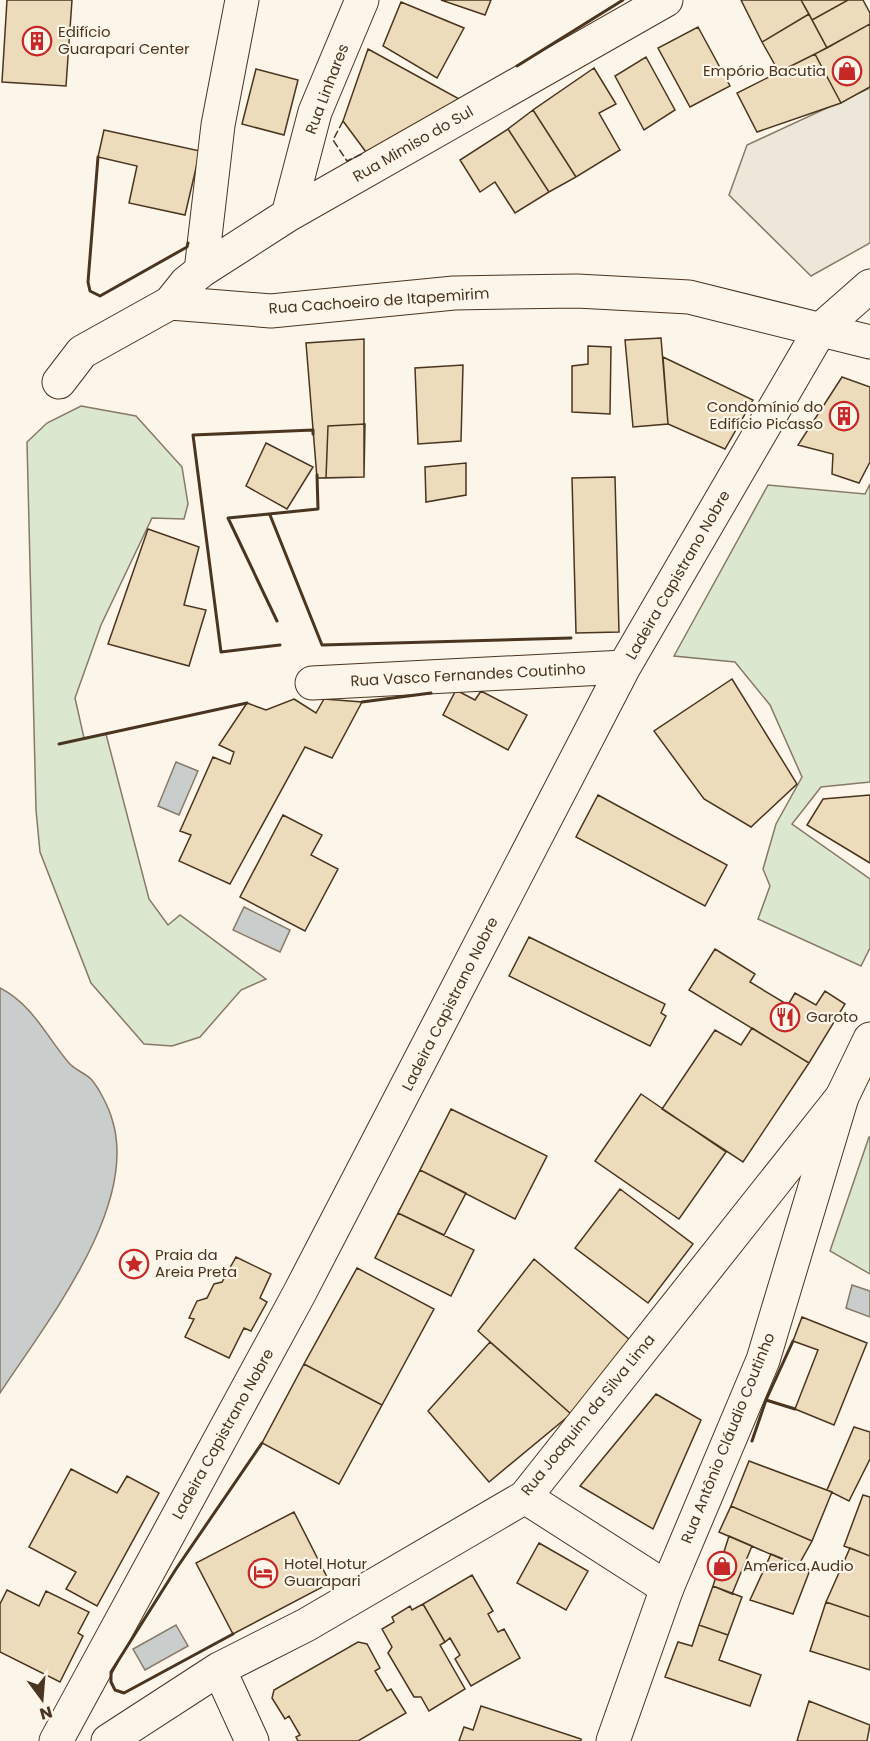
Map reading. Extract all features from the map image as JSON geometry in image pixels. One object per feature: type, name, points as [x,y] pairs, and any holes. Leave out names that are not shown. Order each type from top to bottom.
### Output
[{"type":"street","points":[[201,271],[218,125],[242,0]]},
{"type":"street","name":"Rua Linhares","points":[[288,215],[315,112],[362,0]]},
{"type":"street","name":"Rua Mimiso do Sul","points":[[171,303],[186,283],[201,271],[288,215],[666,0]]},
{"type":"street","name":"Ladeira Capistrano Nobre","points":[[56,1741],[305,1283],[624,667],[820,330],[870,286]]},
{"type":"street","name":"Rua Cachoeiro de Itapemirim","points":[[171,303],[271,311],[454,293],[578,291],[689,297],[870,342]]},
{"type":"street","points":[[59,382],[82,352],[171,303]]},
{"type":"street","name":"Rua Vasco Fernandes Coutinho","points":[[312,684],[624,667]]},
{"type":"street","points":[[842,1097],[870,1039]]},
{"type":"street","name":"Rua Joaquim da Silva Lima","points":[[108,1741],[219,1669],[306,1624],[525,1497],[842,1097]]},
{"type":"street","name":"Rua Antônio Cláudio Coutinho","points":[[613,1741],[666,1588],[763,1360],[842,1097]]},
{"type":"street","points":[[525,1497],[666,1588]]},
{"type":"street","points":[[219,1669],[252,1741]]},
{"type":"green space","points":[[81,406],[136,416],[182,467],[188,504],[184,519],[152,518],[101,625],[75,698],[84,738],[106,734],[149,899],[168,925],[180,915],[266,979],[241,990],[200,1037],[172,1046],[144,1044],[91,983],[40,852],[36,810],[27,442],[47,423]]},
{"type":"green space","points":[[870,484],[870,782],[821,787],[792,824],[870,879],[870,948],[861,966],[758,919],[770,886],[763,869],[776,824],[802,777],[770,705],[735,662],[674,656],[768,485],[865,494]]},
{"type":"green space","points":[[870,1137],[870,1274],[830,1251]]},
{"type":"shaded area","points":[[870,88],[870,243],[811,276],[729,195],[747,145]]},
{"type":"shaded area","points":[[176,762],[198,771],[179,815],[158,806]]},
{"type":"shaded area","points":[[244,907],[290,930],[280,952],[233,930]]},
{"type":"shaded area","points":[[0,988],[30,1012],[69,1063],[94,1083],[111,1114],[117,1153],[113,1189],[101,1226],[83,1263],[63,1299],[0,1393]]},
{"type":"shaded area","points":[[852,1285],[870,1291],[870,1317],[846,1308]]},
{"type":"shaded area","points":[[176,1625],[188,1646],[145,1670],[133,1649]]},
{"type":"building","name":"Edifício Guarapari Center","points":[[7,0],[72,0],[66,86],[2,82]]},
{"type":"building","points":[[441,0],[491,0],[485,15]]},
{"type":"building","points":[[741,0],[801,0],[809,14],[762,42]]},
{"type":"building","points":[[801,0],[848,0],[812,20]]},
{"type":"building","points":[[848,0],[863,0],[870,13],[870,24],[827,48],[812,20]]},
{"type":"building","points":[[401,2],[464,28],[437,78],[383,46]]},
{"type":"building","points":[[809,14],[827,48],[779,72],[762,42]]},
{"type":"building","name":"Empório Bacutia","points":[[870,24],[870,87],[841,103],[815,54]]},
{"type":"building","points":[[698,27],[730,86],[690,107],[658,48]]},
{"type":"building","points":[[368,49],[461,100],[366,152],[343,121]]},
{"type":"building","points":[[815,54],[841,103],[757,132],[737,93]]},
{"type":"building","points":[[646,57],[675,110],[644,130],[615,76]]},
{"type":"building","points":[[594,68],[616,104],[599,113],[620,150],[576,177],[533,110]]},
{"type":"building","points":[[256,69],[298,80],[284,135],[242,124]]},
{"type":"building","points":[[533,110],[576,177],[549,192],[508,129]]},
{"type":"building","points":[[508,129],[549,192],[515,213],[495,182],[480,192],[460,160]]},
{"type":"building","points":[[104,130],[200,151],[185,215],[129,203],[137,166],[98,157]]},
{"type":"building","points":[[661,338],[668,424],[633,427],[625,340]]},
{"type":"building","points":[[364,339],[364,477],[317,478],[306,343]]},
{"type":"building","points":[[588,346],[611,347],[610,414],[572,412],[572,366],[588,364]]},
{"type":"building","points":[[663,357],[753,400],[725,449],[668,424]]},
{"type":"building","points":[[463,365],[461,441],[418,444],[415,368]]},
{"type":"building","name":"Condomínio do Edifício Picasso","points":[[842,377],[870,387],[870,462],[859,483],[832,474],[833,454],[798,445]]},
{"type":"building","points":[[365,424],[364,477],[326,478],[328,426]]},
{"type":"building","points":[[266,443],[313,467],[287,509],[246,486]]},
{"type":"building","points":[[466,463],[466,495],[426,502],[425,467]]},
{"type":"building","points":[[615,477],[619,632],[576,633],[572,478]]},
{"type":"building","points":[[148,529],[199,547],[184,605],[206,610],[189,666],[108,644]]},
{"type":"building","points":[[732,679],[797,784],[751,827],[704,799],[654,731]]},
{"type":"building","points":[[456,690],[475,700],[481,691],[527,715],[508,750],[443,715]]},
{"type":"building","points":[[294,699],[316,713],[324,699],[362,702],[332,758],[305,747],[230,884],[179,861],[191,835],[180,831],[213,757],[230,764],[234,752],[219,745],[247,703],[266,710]]},
{"type":"building","points":[[598,795],[727,865],[705,906],[576,837]]},
{"type":"building","points":[[870,795],[870,863],[807,825],[823,799]]},
{"type":"building","points":[[283,815],[322,835],[311,855],[338,869],[305,931],[240,897]]},
{"type":"building","points":[[529,937],[665,1004],[661,1013],[666,1016],[650,1046],[509,976]]},
{"type":"building","name":"Garoto","points":[[715,949],[755,974],[750,982],[788,1005],[795,993],[816,1005],[825,991],[845,1004],[809,1063],[689,990]]},
{"type":"building","points":[[752,1028],[809,1063],[743,1162],[662,1109],[715,1030],[741,1045]]},
{"type":"building","points":[[641,1094],[726,1152],[679,1219],[595,1161]]},
{"type":"building","points":[[451,1109],[547,1156],[515,1219],[420,1170]]},
{"type":"building","points":[[420,1170],[466,1193],[444,1235],[398,1213]]},
{"type":"building","points":[[620,1189],[693,1244],[648,1303],[575,1248]]},
{"type":"building","points":[[398,1213],[474,1250],[451,1296],[375,1258]]},
{"type":"building","points":[[236,1257],[271,1274],[260,1298],[267,1302],[251,1331],[244,1328],[229,1358],[185,1337],[194,1319],[189,1318],[197,1301],[207,1298],[214,1284],[222,1282]]},
{"type":"building","points":[[534,1259],[630,1340],[571,1414],[478,1331]]},
{"type":"building","points":[[357,1268],[434,1309],[382,1405],[304,1364]]},
{"type":"building","points":[[802,1317],[867,1343],[834,1425],[795,1409],[818,1350],[793,1341]]},
{"type":"building","points":[[490,1342],[571,1414],[489,1482],[428,1411]]},
{"type":"building","points":[[304,1364],[382,1405],[339,1484],[262,1443]]},
{"type":"building","points":[[656,1394],[701,1420],[653,1529],[580,1486]]},
{"type":"building","points":[[854,1427],[870,1432],[870,1459],[849,1501],[827,1490]]},
{"type":"building","points":[[749,1461],[832,1492],[812,1541],[731,1506]]},
{"type":"building","points":[[71,1469],[117,1493],[127,1476],[159,1493],[97,1606],[66,1589],[76,1572],[29,1547]]},
{"type":"building","points":[[863,1495],[870,1497],[870,1556],[844,1546]]},
{"type":"building","points":[[731,1506],[812,1541],[798,1566],[719,1532]]},
{"type":"building","name":"Hotel Hotur Guarapari","points":[[294,1512],[330,1583],[233,1634],[196,1563]]},
{"type":"building","points":[[729,1536],[752,1546],[732,1594],[713,1586]]},
{"type":"building","points":[[539,1543],[588,1571],[566,1610],[517,1583]]},
{"type":"building","points":[[850,1548],[870,1556],[870,1617],[826,1602]]},
{"type":"building","points":[[771,1554],[810,1570],[793,1614],[750,1600]]},
{"type":"building","points":[[472,1575],[493,1611],[488,1614],[498,1632],[504,1629],[520,1658],[471,1686],[455,1659],[460,1655],[450,1638],[445,1642],[423,1604]]},
{"type":"building","points":[[713,1586],[742,1597],[728,1635],[699,1625]]},
{"type":"building","points":[[7,1590],[39,1606],[46,1591],[89,1612],[78,1633],[83,1636],[60,1682],[0,1652],[0,1604]]},
{"type":"building","points":[[826,1602],[870,1617],[870,1670],[810,1651]]},
{"type":"building","points":[[423,1604],[445,1642],[440,1645],[465,1689],[429,1711],[421,1697],[414,1697],[388,1653],[392,1647],[382,1629],[394,1622],[392,1617],[410,1606],[412,1610]]},
{"type":"building","points":[[699,1625],[728,1635],[719,1660],[761,1675],[750,1706],[665,1677],[678,1642],[692,1646]]},
{"type":"building","points":[[358,1642],[367,1644],[380,1668],[375,1671],[387,1691],[391,1689],[406,1713],[358,1741],[298,1741],[296,1737],[300,1735],[289,1716],[285,1719],[272,1698],[274,1690]]},
{"type":"building","points":[[809,1701],[870,1725],[867,1741],[797,1741]]},
{"type":"building","points":[[481,1706],[581,1739],[581,1741],[459,1741],[464,1727],[473,1730]]},
{"type":"fence","points":[[343,121],[333,140],[347,161],[364,153]]},
{"type":"wall","points":[[517,66],[623,0]]},
{"type":"wall","points":[[98,157],[88,282],[90,291],[100,296],[187,247],[188,243]]},
{"type":"wall","points":[[280,645],[221,652],[193,435],[313,430],[313,434]]},
{"type":"wall","points":[[277,621],[228,518],[318,509],[317,475]]},
{"type":"wall","points":[[270,515],[322,645],[571,638]]},
{"type":"wall","points":[[362,702],[431,693]]},
{"type":"wall","points":[[59,744],[247,703]]},
{"type":"wall","points":[[766,1400],[793,1341]]},
{"type":"wall","points":[[752,1441],[766,1400],[795,1409]]},
{"type":"wall","points":[[233,1634],[124,1693],[115,1690],[111,1682],[111,1672],[176,1569],[262,1443]]},
{"type":"place","name":"Edifício Guarapari Center","points":[[37,41]]},
{"type":"place","name":"Empório Bacutia","points":[[847,71]]},
{"type":"place","name":"Condomínio do Edifício Picasso","points":[[844,416]]},
{"type":"place","name":"Garoto","points":[[785,1017]]},
{"type":"place","name":"Praia da Areia Preta","points":[[134,1264]]},
{"type":"place","name":"America Audio","points":[[722,1566]]},
{"type":"place","name":"Hotel Hotur Guarapari","points":[[263,1573]]}]
